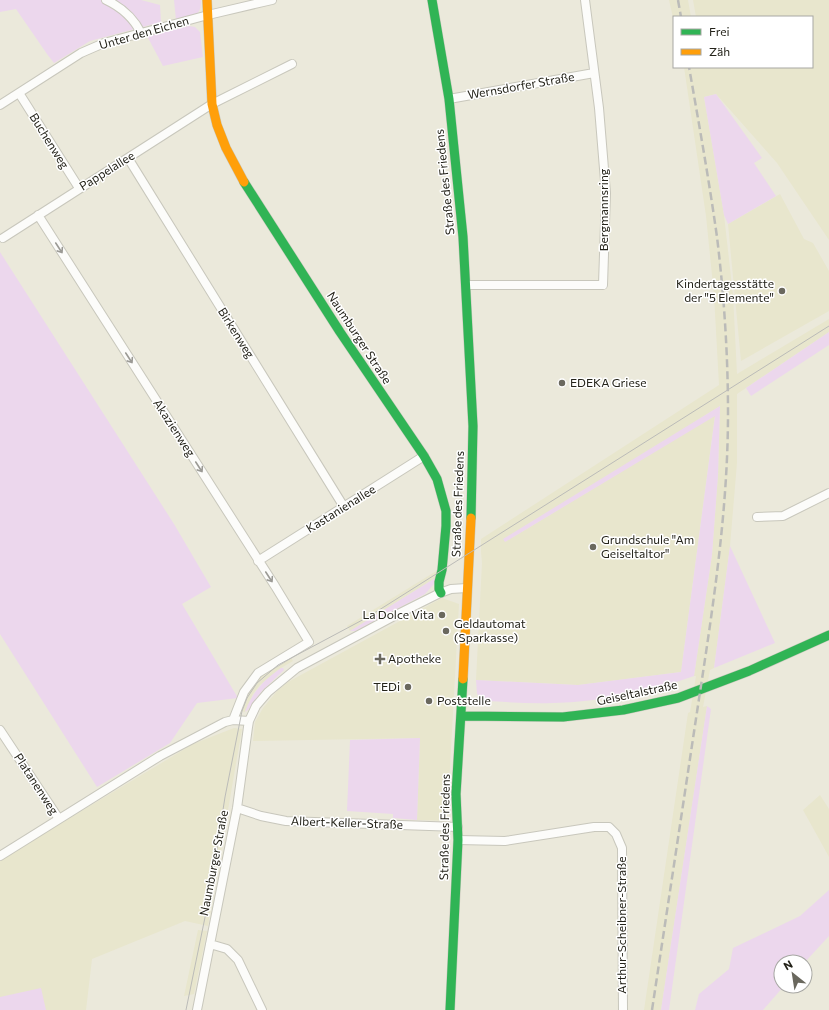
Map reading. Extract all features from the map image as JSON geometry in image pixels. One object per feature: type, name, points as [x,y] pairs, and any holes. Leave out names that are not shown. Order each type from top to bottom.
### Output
[{"type":"street","points":[[106,0],[118,6],[125,12],[136,23],[141,33]]},
{"type":"street","name":"Naumburger Straße","points":[[207,0],[212,104],[217,125],[226,148],[242,177],[340,332],[424,456],[437,479],[446,511],[442,570],[439,582],[441,593]]},
{"type":"street","name":"Unter den Eichen","points":[[0,105],[81,53],[104,43],[208,15],[272,0]]},
{"type":"street","name":"Straße des Friedens","points":[[432,0],[449,99],[463,232],[467,285],[473,426],[471,514],[456,794],[458,840],[450,1010]]},
{"type":"street","name":"Bergmannsring","points":[[467,285],[603,285],[606,193],[599,108],[585,0]]},
{"type":"street","points":[[212,104],[292,64]]},
{"type":"street","name":"Wernsdorfer Straße","points":[[449,99],[594,73]]},
{"type":"street","name":"Buchenweg","points":[[19,93],[79,188]]},
{"type":"street","name":"Pappelallee","points":[[2,238],[212,104]]},
{"type":"street","name":"Birkenweg","points":[[128,158],[344,507]]},
{"type":"street","name":"Akazienweg","points":[[38,215],[309,642],[258,673],[244,692],[233,720]]},
{"type":"street","name":"Kastanienallee","points":[[258,561],[424,456]]},
{"type":"street","points":[[757,517],[783,516],[829,493]]},
{"type":"street","name":"Naumburger Straße","points":[[197,1010],[237,808],[249,721],[256,706],[268,692],[297,668],[396,615],[441,593],[451,589],[467,588]]},
{"type":"street","name":"Geiseltalstraße","points":[[461,716],[563,717],[624,710],[678,698],[749,671],[829,635]]},
{"type":"street","points":[[0,856],[160,756],[218,726],[233,720],[249,721]]},
{"type":"street","name":"Platanenweg","points":[[0,730],[59,819]]},
{"type":"street","name":"Albert-Keller-Straße","points":[[237,808],[261,816],[286,821],[458,827]]},
{"type":"street","name":"Arthur-Scheibner-Straße","points":[[458,840],[505,840],[594,827],[609,827],[616,834],[622,848],[623,1010]]},
{"type":"street","points":[[210,944],[227,949],[238,960],[262,1010]]},
{"type":"shaded area","points":[[0,0],[141,0],[160,5],[161,22],[90,41],[54,63],[16,9],[0,12]]},
{"type":"shaded area","points":[[174,0],[201,0],[201,6],[194,16],[176,20]]},
{"type":"shaded area","points":[[669,0],[688,0],[691,16],[673,16],[673,18]]},
{"type":"shaded area","points":[[693,0],[829,0],[829,240],[777,163],[716,94],[704,97],[724,215],[733,295],[737,374],[829,319],[829,332],[737,394],[737,463],[730,546],[714,668],[710,670],[703,707],[707,706],[661,1010],[644,1010],[688,713],[690,712],[696,676],[694,676],[712,555],[718,475],[720,406],[505,542],[715,415],[681,672],[578,685],[476,680],[482,563],[481,539],[719,385],[714,295],[706,216],[684,68],[813,68],[813,16],[696,16]]},
{"type":"shaded area","points":[[189,26],[195,27],[200,32],[203,57],[163,66],[147,36]]},
{"type":"shaded area","points":[[716,94],[762,158],[754,163],[776,196],[728,224],[724,215],[704,97]]},
{"type":"shaded area","name":"Kindertagesstätte der \"5 Elemente\"","points":[[780,194],[804,239],[813,243],[829,271],[829,311],[741,361],[728,224]]},
{"type":"shaded area","points":[[0,252],[174,524],[211,587],[182,604],[238,698],[197,703],[170,743],[97,787],[0,634]]},
{"type":"shaded area","points":[[829,332],[829,345],[751,396],[746,388]]},
{"type":"shaded area","points":[[720,406],[718,475],[712,555],[694,676],[660,687],[589,701],[536,703],[486,701],[477,694],[476,680],[578,685],[681,672],[715,416],[505,542],[503,539]]},
{"type":"shaded area","points":[[730,546],[775,643],[714,668]]},
{"type":"shaded area","points":[[438,570],[437,577],[350,631],[347,626]]},
{"type":"shaded area","points":[[437,577],[434,584],[425,594],[355,631],[350,631]]},
{"type":"shaded area","points":[[442,598],[459,604],[447,821],[417,820],[420,738],[253,741],[255,722],[263,708],[277,691],[288,682]]},
{"type":"shaded area","points":[[290,656],[293,661],[281,668],[260,685],[253,694],[245,712],[240,711],[243,701],[260,675]]},
{"type":"shaded area","points":[[281,668],[284,670],[262,691],[249,709],[245,712],[251,698],[259,687]]},
{"type":"shaded area","points":[[707,706],[711,709],[669,1010],[661,1010]]},
{"type":"shaded area","points":[[234,728],[242,729],[208,926],[185,921],[92,959],[86,1010],[0,1010],[0,860],[193,744]]},
{"type":"shaded area","points":[[420,738],[417,820],[393,818],[393,814],[347,811],[350,740]]},
{"type":"shaded area","points":[[820,795],[829,809],[829,857],[803,810]]},
{"type":"shaded area","points":[[829,890],[829,936],[812,954],[773,954],[773,994],[777,994],[763,1010],[695,1010],[699,994],[729,969],[733,948],[800,916]]},
{"type":"shaded area","points":[[198,930],[207,931],[194,994],[184,996]]},
{"type":"shaded area","points":[[41,988],[46,1010],[0,1010],[0,997]]},
{"type":"tram line","points":[[186,1010],[210,893],[225,797],[242,711],[247,698],[257,683],[278,665],[368,617],[829,326]]},
{"type":"railway","points":[[678,0],[681,16]]},
{"type":"railway","points":[[652,1010],[713,601],[722,526],[727,451],[727,369],[722,281],[714,216],[689,68]]},
{"type":"traffic: fast","points":[[432,0],[449,99],[463,237],[473,426],[471,518]]},
{"type":"traffic: fast","points":[[244,182],[340,332],[424,456],[437,479],[446,511],[442,570],[439,582],[439,589],[441,593]]},
{"type":"traffic: fast","points":[[461,716],[563,717],[623,710],[678,698],[749,671],[829,635]]},
{"type":"traffic: fast","points":[[450,1010],[458,840],[456,794],[463,679]]},
{"type":"traffic: slow","points":[[207,0],[212,104],[217,125],[226,148],[244,182]]},
{"type":"traffic: slow","points":[[463,679],[471,518]]},
{"type":"place","name":"Kindertagesstätte der \"5 Elemente\"","points":[[782,291]]},
{"type":"place","name":"EDEKA Griese","points":[[562,383]]},
{"type":"place","name":"Grundschule \"Am Geiseltaltor\"","points":[[593,547]]},
{"type":"place","name":"La Dolce Vita","points":[[442,615]]},
{"type":"place","name":"Geldautomat (Sparkasse)","points":[[446,631]]},
{"type":"place","name":"Apotheke","points":[[380,659]]},
{"type":"place","name":"TEDi","points":[[408,687]]},
{"type":"place","name":"Poststelle","points":[[429,701]]}]
